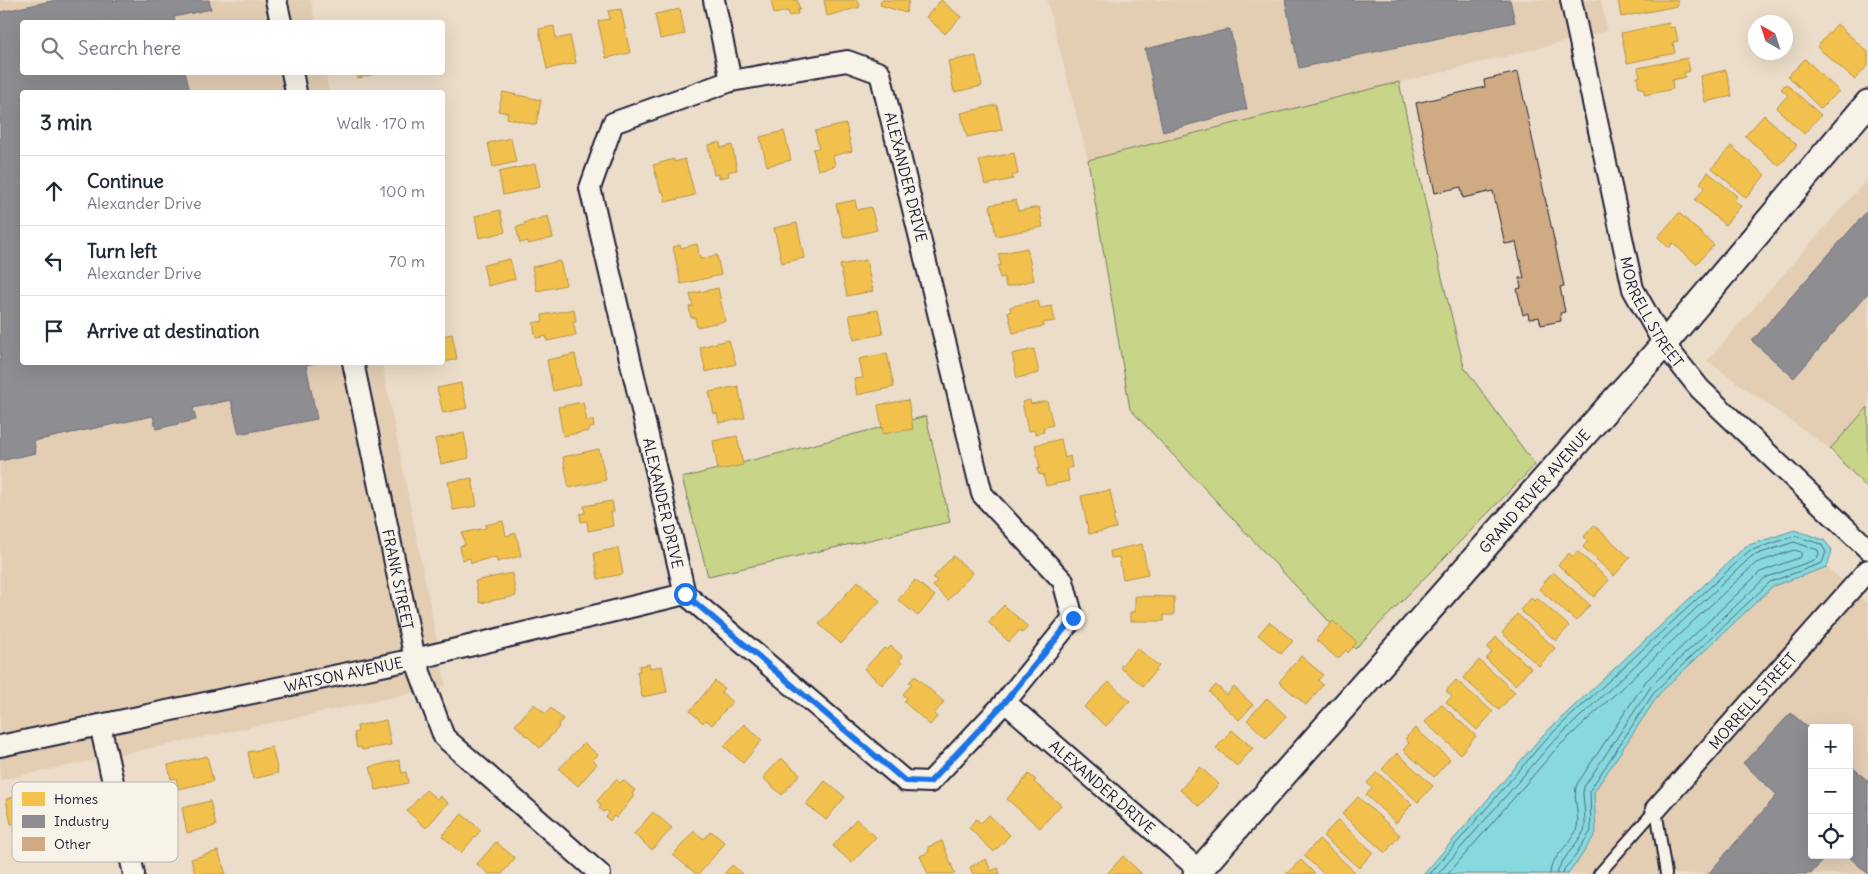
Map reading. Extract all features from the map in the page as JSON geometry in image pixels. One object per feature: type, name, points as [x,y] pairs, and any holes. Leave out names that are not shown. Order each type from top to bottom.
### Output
[{"type":"street","points":[[276,0],[281,20]]},
{"type":"street","points":[[714,0],[731,81]]},
{"type":"street","name":"MORRELL STREET","points":[[1571,0],[1633,289],[1664,344],[1700,389],[1868,549]]},
{"type":"street","name":"ALEXANDER DRIVE","points":[[847,61],[880,73],[982,494],[1063,581],[1073,618],[1005,702],[930,782],[905,781],[685,594],[590,188],[613,123],[731,81],[847,61]]},
{"type":"street","points":[[293,75],[296,90]]},
{"type":"street","name":"GRAND RIVER AVENUE","points":[[1198,872],[1664,344],[1868,103]]},
{"type":"street","name":"FRANK STREET","points":[[354,365],[415,659],[444,737],[600,874]]},
{"type":"street","name":"MORRELL STREET","points":[[1656,809],[1868,570]]},
{"type":"street","name":"WATSON AVENUE","points":[[0,746],[415,659],[685,594]]},
{"type":"street","name":"ALEXANDER DRIVE","points":[[1005,702],[1198,872]]},
{"type":"street","points":[[100,725],[113,782]]},
{"type":"lane","points":[[1599,874],[1656,809]]},
{"type":"lane","points":[[1656,809],[1666,874]]},
{"type":"shaded area","points":[[0,0],[311,0],[315,20],[20,20],[20,75],[325,75],[329,90],[20,90],[20,365],[382,365],[446,686],[0,780]]},
{"type":"shaded area","points":[[1047,0],[1601,0],[1607,31],[1088,160]]},
{"type":"shaded area","points":[[1868,178],[1868,407],[1830,449],[1707,361]]},
{"type":"shaded area","points":[[1827,567],[1868,604],[1868,874],[1567,874],[1576,864],[1596,833],[1594,792],[1659,694],[1773,586]]},
{"type":"green space","points":[[1399,82],[1439,265],[1464,367],[1535,465],[1355,649],[1130,409],[1088,160]]},
{"type":"green space","points":[[1868,407],[1868,489],[1830,449]]},
{"type":"green space","points":[[926,416],[950,522],[708,576],[682,478]]},
{"type":"water","points":[[1795,530],[1824,540],[1832,550],[1827,567],[1773,586],[1659,694],[1594,792],[1596,833],[1576,864],[1567,874],[1424,874],[1542,736],[1746,546]]},
{"type":"building: Homes","points":[[771,0],[797,0],[800,10],[797,10],[798,14],[789,16],[788,11],[774,14]]},
{"type":"building: Homes","points":[[824,0],[858,0],[860,7],[827,16]]},
{"type":"building: Homes","points":[[881,0],[909,0],[906,13],[880,5]]},
{"type":"building: Homes","points":[[941,0],[961,17],[945,34],[926,17]]},
{"type":"building: Homes","points":[[1618,0],[1677,0],[1678,6],[1621,17]]},
{"type":"building: Homes","points":[[621,9],[630,53],[606,58],[598,21],[610,19],[608,11]]},
{"type":"building: Homes","points":[[680,9],[685,34],[660,39],[655,14]]},
{"type":"building: Homes","points":[[1669,23],[1670,28],[1675,27],[1678,41],[1673,42],[1675,53],[1627,63],[1621,33]]},
{"type":"building: Homes","points":[[1837,24],[1868,52],[1868,65],[1855,80],[1817,47]]},
{"type":"building: Homes","points":[[554,26],[556,39],[570,36],[576,63],[547,69],[539,29]]},
{"type":"building: Homes","points":[[976,56],[982,86],[954,92],[948,61]]},
{"type":"building: Homes","points":[[1687,58],[1690,71],[1684,73],[1685,77],[1672,80],[1673,89],[1645,95],[1643,88],[1639,88],[1637,77],[1640,77],[1638,68]]},
{"type":"building: Homes","points":[[1805,59],[1839,91],[1821,109],[1788,76]]},
{"type":"building: Homes","points":[[1726,70],[1732,96],[1705,102],[1700,76]]},
{"type":"building: Homes","points":[[358,75],[370,75],[358,78]]},
{"type":"building: Homes","points":[[1786,84],[1821,115],[1804,134],[1776,108],[1788,95],[1781,89]]},
{"type":"building: Homes","points":[[503,92],[541,100],[536,125],[507,118],[508,113],[498,111]]},
{"type":"building: Homes","points":[[997,105],[1002,130],[967,137],[961,113]]},
{"type":"building: Homes","points":[[1764,115],[1797,145],[1779,166],[1745,136]]},
{"type":"building: Homes","points":[[846,124],[852,151],[833,156],[835,166],[818,170],[813,149],[819,148],[815,131]]},
{"type":"building: Homes","points":[[784,131],[791,160],[767,166],[760,137]]},
{"type":"building: Homes","points":[[511,138],[516,162],[493,167],[488,143]]},
{"type":"building: Homes","points":[[720,142],[721,148],[732,145],[737,170],[728,172],[729,176],[719,178],[719,174],[714,175],[708,145]]},
{"type":"building: Homes","points":[[1731,146],[1765,175],[1746,198],[1712,168]]},
{"type":"building: Homes","points":[[1014,153],[1018,174],[1012,176],[1013,179],[985,185],[979,160]]},
{"type":"building: Homes","points":[[674,159],[674,162],[685,159],[695,195],[666,202],[653,165]]},
{"type":"building: Homes","points":[[535,164],[540,187],[503,195],[499,172]]},
{"type":"building: Homes","points":[[1708,172],[1737,196],[1734,200],[1741,206],[1725,225],[1695,200],[1705,187],[1700,183]]},
{"type":"building: Homes","points":[[855,200],[857,210],[871,207],[877,230],[844,238],[836,204]]},
{"type":"building: Homes","points":[[1016,200],[1018,211],[1039,207],[1043,227],[996,236],[990,205]]},
{"type":"building: Homes","points":[[500,210],[505,232],[479,238],[475,216]]},
{"type":"building: Homes","points":[[1679,213],[1714,245],[1696,264],[1673,243],[1669,248],[1658,237]]},
{"type":"building: Homes","points":[[548,216],[553,238],[528,244],[528,241],[520,243],[516,227]]},
{"type":"building: Homes","points":[[797,223],[804,258],[782,263],[774,228]]},
{"type":"building: Homes","points":[[697,244],[700,259],[717,255],[721,275],[681,284],[673,247],[680,245],[681,248]]},
{"type":"building: Homes","points":[[1027,248],[1034,280],[1006,287],[1004,277],[1000,278],[998,266],[1001,265],[998,254]]},
{"type":"building: Homes","points":[[510,259],[515,279],[488,286],[483,265]]},
{"type":"building: Homes","points":[[866,260],[873,291],[847,296],[840,265]]},
{"type":"building: Homes","points":[[560,261],[566,285],[537,291],[532,267]]},
{"type":"building: Homes","points":[[718,288],[725,321],[697,327],[695,317],[691,318],[689,307],[693,306],[690,294]]},
{"type":"building: Homes","points":[[1038,300],[1040,308],[1052,306],[1055,321],[1043,323],[1044,326],[1013,333],[1008,312],[1011,311],[1010,307]]},
{"type":"building: Homes","points":[[574,309],[576,322],[573,322],[576,335],[547,341],[546,336],[536,338],[533,323],[543,321],[542,315]]},
{"type":"building: Homes","points":[[878,310],[883,334],[854,340],[849,315]]},
{"type":"building: Homes","points":[[452,334],[457,359],[445,362],[445,335]]},
{"type":"building: Homes","points":[[729,340],[736,364],[706,372],[700,347]]},
{"type":"building: Homes","points":[[1034,349],[1039,373],[1017,378],[1012,354]]},
{"type":"building: Homes","points":[[887,353],[894,387],[857,395],[854,379],[863,378],[859,359]]},
{"type":"building: Homes","points":[[575,354],[581,384],[553,391],[547,360]]},
{"type":"building: Homes","points":[[461,383],[467,408],[443,413],[437,388]]},
{"type":"building: Homes","points":[[738,386],[745,418],[719,423],[717,413],[714,414],[709,392]]},
{"type":"building: Homes","points":[[908,400],[913,429],[883,434],[878,405]]},
{"type":"building: Homes","points":[[1030,400],[1031,404],[1047,401],[1053,425],[1043,428],[1044,432],[1035,434],[1034,430],[1028,431],[1022,402]]},
{"type":"building: Homes","points":[[583,402],[587,421],[593,420],[594,427],[589,428],[589,431],[563,436],[558,407]]},
{"type":"building: Homes","points":[[464,433],[469,458],[441,464],[435,439]]},
{"type":"building: Homes","points":[[737,436],[743,465],[718,470],[713,441]]},
{"type":"building: Homes","points":[[1061,439],[1065,458],[1070,456],[1072,467],[1067,469],[1069,481],[1046,486],[1043,474],[1039,475],[1037,469],[1040,468],[1035,445]]},
{"type":"building: Homes","points":[[599,449],[606,480],[569,488],[563,457]]},
{"type":"building: Homes","points":[[472,478],[477,506],[453,510],[448,482]]},
{"type":"building: Homes","points":[[1110,490],[1116,528],[1089,534],[1081,496]]},
{"type":"building: Homes","points":[[612,501],[614,512],[611,512],[613,526],[588,531],[587,521],[581,522],[580,514],[585,513],[584,506]]},
{"type":"building: Homes","points":[[503,521],[506,536],[516,533],[521,556],[497,562],[496,557],[471,563],[470,558],[462,560],[460,546],[465,545],[462,533],[486,528],[485,525]]},
{"type":"building: Homes","points":[[1594,525],[1630,558],[1614,576],[1583,547],[1588,541],[1584,537]]},
{"type":"building: Homes","points":[[1142,544],[1148,574],[1123,579],[1119,557],[1111,558],[1110,551]]},
{"type":"building: Homes","points":[[618,548],[623,574],[598,579],[594,553]]},
{"type":"building: Homes","points":[[1577,551],[1609,580],[1594,597],[1558,565],[1569,553],[1573,557]]},
{"type":"building: Homes","points":[[953,556],[973,573],[948,600],[933,586],[937,581],[933,578]]},
{"type":"building: Homes","points":[[1553,572],[1590,605],[1576,621],[1539,589]]},
{"type":"building: Homes","points":[[512,573],[516,596],[480,603],[475,581]]},
{"type":"building: Homes","points":[[915,580],[935,596],[918,616],[898,600]]},
{"type":"building: Homes","points":[[858,581],[880,601],[841,644],[819,624]]},
{"type":"building: Homes","points":[[1135,596],[1174,597],[1174,615],[1164,615],[1164,621],[1130,621],[1130,612],[1135,612]]},
{"type":"building: Homes","points":[[1531,598],[1534,601],[1537,598],[1569,626],[1556,641],[1520,610]]},
{"type":"building: Homes","points":[[1004,605],[1028,627],[1022,633],[1020,630],[1009,642],[988,622]]},
{"type":"building: Homes","points":[[1517,614],[1555,648],[1539,666],[1502,633]]},
{"type":"building: Homes","points":[[1333,621],[1357,642],[1348,653],[1346,650],[1338,659],[1316,640]]},
{"type":"building: Homes","points":[[1269,622],[1293,641],[1281,654],[1258,635]]},
{"type":"building: Homes","points":[[1496,637],[1531,668],[1515,685],[1486,659],[1492,652],[1487,648]]},
{"type":"building: Homes","points":[[891,646],[903,657],[899,660],[902,663],[882,685],[864,669],[884,648],[887,650]]},
{"type":"building: Homes","points":[[1137,648],[1159,666],[1143,686],[1120,667]]},
{"type":"building: Homes","points":[[1301,656],[1323,675],[1318,680],[1323,685],[1306,705],[1279,682]]},
{"type":"building: Homes","points":[[1479,660],[1515,692],[1499,710],[1463,678]]},
{"type":"building: Homes","points":[[649,664],[650,668],[662,666],[667,692],[642,697],[637,671],[640,671],[639,666]]},
{"type":"building: Homes","points":[[915,676],[944,702],[934,714],[937,717],[930,725],[904,702],[907,698],[903,694],[912,684],[909,682]]},
{"type":"building: Homes","points":[[1456,680],[1493,712],[1477,730],[1446,702],[1452,696],[1446,691]]},
{"type":"building: Homes","points":[[715,681],[724,688],[721,692],[732,702],[712,725],[706,720],[703,723],[690,711]]},
{"type":"building: Homes","points":[[1109,682],[1130,701],[1106,726],[1084,707]]},
{"type":"building: Homes","points":[[1216,685],[1227,695],[1234,687],[1253,705],[1239,720],[1209,692]]},
{"type":"building: Homes","points":[[1267,698],[1286,716],[1266,738],[1247,720]]},
{"type":"building: Homes","points":[[534,704],[546,714],[551,708],[563,719],[558,725],[559,727],[540,748],[515,725]]},
{"type":"building: Homes","points":[[1441,704],[1476,736],[1460,754],[1425,722]]},
{"type":"building: Homes","points":[[386,720],[391,745],[362,750],[362,747],[357,748],[354,733],[358,732],[357,726]]},
{"type":"building: Homes","points":[[744,724],[762,740],[743,763],[724,746]]},
{"type":"building: Homes","points":[[1415,728],[1450,759],[1434,777],[1403,750],[1409,743],[1405,739]]},
{"type":"building: Homes","points":[[1232,730],[1253,748],[1237,766],[1216,748]]},
{"type":"building: Homes","points":[[584,743],[598,755],[593,760],[597,764],[578,786],[559,769]]},
{"type":"building: Homes","points":[[272,747],[278,773],[253,779],[248,752]]},
{"type":"building: Homes","points":[[1397,753],[1433,786],[1418,802],[1382,769]]},
{"type":"building: Homes","points":[[207,756],[213,781],[179,789],[176,778],[171,779],[168,765]]},
{"type":"building: Homes","points":[[781,758],[800,774],[782,795],[763,778]]},
{"type":"building: Homes","points":[[399,760],[402,773],[406,772],[408,783],[376,790],[370,767]]},
{"type":"building: Homes","points":[[1200,767],[1219,784],[1199,806],[1180,790]]},
{"type":"building: Homes","points":[[1377,772],[1412,804],[1396,823],[1366,795],[1372,788],[1367,783]]},
{"type":"building: Homes","points":[[1029,774],[1036,780],[1034,782],[1061,805],[1040,828],[1007,799]]},
{"type":"building: Homes","points":[[616,779],[620,783],[623,780],[635,790],[632,794],[634,796],[616,818],[614,816],[610,821],[606,817],[609,813],[599,808],[601,805],[597,801]]},
{"type":"building: Homes","points":[[825,781],[845,797],[826,820],[806,804]]},
{"type":"building: Homes","points":[[426,790],[437,799],[440,796],[448,803],[426,828],[407,811]]},
{"type":"building: Homes","points":[[1358,797],[1400,835],[1385,853],[1342,814]]},
{"type":"building: Homes","points":[[12,798],[11,824],[6,799]]},
{"type":"building: Homes","points":[[210,801],[216,826],[187,833],[182,808]]},
{"type":"building: Homes","points":[[653,812],[672,828],[652,850],[634,834]]},
{"type":"building: Homes","points":[[462,814],[481,830],[461,853],[442,836]]},
{"type":"building: Homes","points":[[989,815],[1010,835],[994,852],[969,828],[976,819],[981,823]]},
{"type":"building: Homes","points":[[856,819],[876,837],[852,863],[833,846]]},
{"type":"building: Homes","points":[[1338,820],[1373,852],[1359,868],[1323,836]]},
{"type":"building: Homes","points":[[694,831],[704,839],[711,831],[725,843],[699,874],[696,874],[673,855]]},
{"type":"building: Homes","points":[[1319,839],[1355,872],[1354,874],[1324,874],[1304,856]]},
{"type":"building: Homes","points":[[942,841],[955,874],[928,874],[920,856],[929,852],[928,847]]},
{"type":"building: Homes","points":[[496,842],[515,858],[502,874],[489,874],[477,864]]},
{"type":"building: Homes","points":[[218,851],[226,874],[195,874],[191,859]]},
{"type":"building: Homes","points":[[1123,856],[1141,873],[1141,874],[1107,874]]},
{"type":"building: Homes","points":[[986,859],[991,871],[998,868],[1000,874],[973,874],[970,867]]},
{"type":"building: Homes","points":[[1301,860],[1315,874],[1286,874]]},
{"type":"building: Homes","points":[[732,865],[743,874],[724,874]]},
{"type":"building: Industry","points":[[56,0],[209,0],[211,9],[174,17],[175,20],[20,20],[20,75],[186,75],[190,90],[20,90],[20,365],[306,365],[317,419],[239,434],[231,400],[193,408],[196,420],[156,429],[153,416],[34,441],[36,453],[0,461],[0,12]]},
{"type":"building: Industry","points":[[1285,0],[1510,0],[1515,22],[1299,68]]},
{"type":"building: Industry","points":[[1230,29],[1247,109],[1163,132],[1145,49]]},
{"type":"building: Industry","points":[[1868,210],[1868,293],[1794,378],[1752,341]]},
{"type":"building: Industry","points":[[1791,713],[1808,728],[1808,859],[1824,859],[1811,874],[1708,874],[1777,795],[1743,763]]},
{"type":"building: Industry","points":[[1853,768],[1868,781],[1868,874],[1851,859],[1853,859]]},
{"type":"building: Other","points":[[1518,72],[1564,286],[1560,287],[1565,312],[1560,313],[1561,321],[1541,325],[1539,317],[1529,319],[1528,313],[1523,315],[1517,289],[1521,288],[1519,278],[1524,278],[1516,242],[1505,244],[1493,191],[1463,198],[1461,187],[1435,193],[1416,103],[1485,87],[1484,80]]},
{"type":"route","points":[[685,594],[905,781],[930,782],[1005,702],[1073,618]]}]
